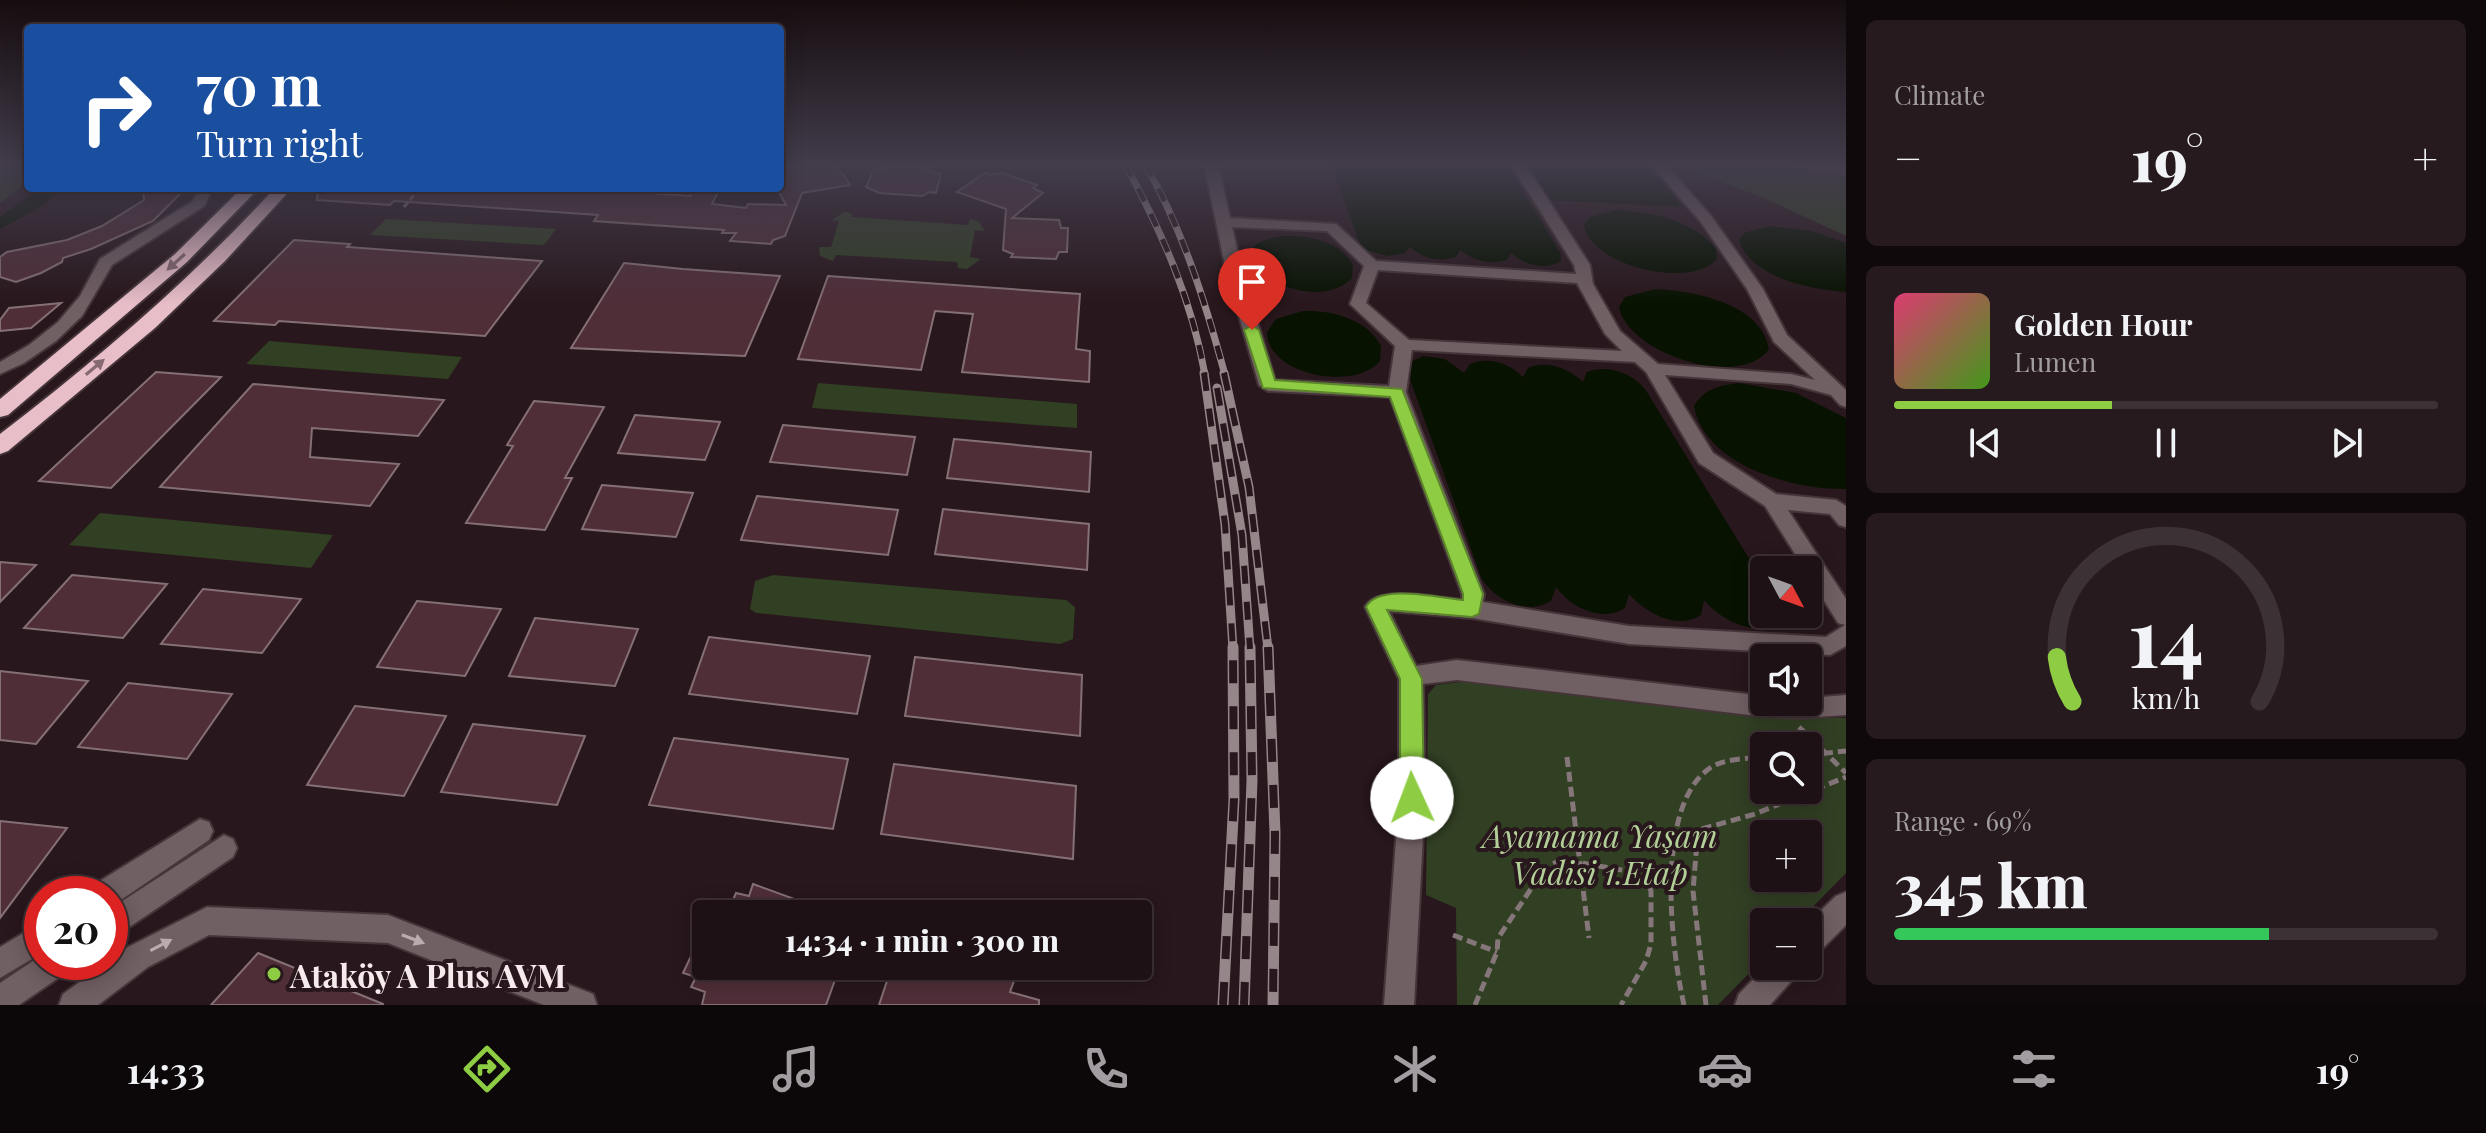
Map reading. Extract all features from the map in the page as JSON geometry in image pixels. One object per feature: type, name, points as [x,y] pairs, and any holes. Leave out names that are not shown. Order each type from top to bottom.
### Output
[{"type":"highway","points":[[0,410],[181,258],[228,211]]},
{"type":"highway","points":[[0,446],[197,277],[262,211]]},
{"type":"highway","points":[[0,460],[13,450],[36,418]]},
{"type":"street","points":[[0,369],[64,327],[99,282],[105,262],[186,211]]},
{"type":"street","points":[[1221,211],[1235,275],[1268,385],[1397,392]]},
{"type":"street","points":[[1548,211],[1582,265],[1584,279],[1613,334],[1646,363],[1706,458],[1772,501],[1846,617]]},
{"type":"street","points":[[1699,211],[1755,289],[1780,338],[1842,396]]},
{"type":"street","points":[[1223,222],[1331,227],[1372,265],[1584,279]]},
{"type":"street","points":[[1372,265],[1358,304],[1404,345],[1646,363],[1791,379],[1842,396]]},
{"type":"street","points":[[1404,345],[1397,392],[1473,594],[1472,609]]},
{"type":"street","points":[[1772,501],[1836,507],[1846,520]]},
{"type":"street","points":[[1399,1005],[1412,798],[1411,679],[1376,607],[1385,602],[1401,602],[1472,609],[1629,635],[1830,646],[1846,634]]},
{"type":"street","points":[[1411,679],[1425,673],[1457,670],[1750,705]]},
{"type":"street","points":[[1822,706],[1846,705]]},
{"type":"street","points":[[128,879],[200,831]]},
{"type":"street","points":[[128,914],[224,848]]},
{"type":"street","points":[[1822,929],[1846,906]]},
{"type":"street","points":[[74,1005],[138,957],[207,921],[388,929],[582,1005]]},
{"type":"street","points":[[0,964],[24,948]]},
{"type":"street","points":[[0,1000],[30,980]]},
{"type":"street","points":[[1750,1005],[1773,980]]},
{"type":"path","points":[[1706,1005],[1693,891],[1698,830],[1755,814],[1846,775],[1787,716]]},
{"type":"path","points":[[1822,754],[1846,751]]},
{"type":"path","points":[[1567,757],[1589,938]]},
{"type":"path","points":[[1684,1005],[1677,979],[1669,908],[1679,822],[1705,771],[1723,762],[1750,759]]},
{"type":"path","points":[[1475,1005],[1497,952],[1498,938],[1545,868],[1557,862],[1633,872],[1646,879],[1651,891],[1651,944],[1646,961],[1621,1005]]},
{"type":"path","points":[[1453,935],[1497,952]]},
{"type":"green space","points":[[1792,211],[1846,211],[1846,236]]},
{"type":"green space","points":[[844,212],[852,213],[851,217],[968,225],[970,219],[979,222],[985,231],[975,230],[970,257],[981,259],[967,269],[958,268],[957,262],[836,255],[833,261],[820,256],[819,247],[831,247],[839,221],[832,220]]},
{"type":"green space","points":[[386,219],[556,229],[544,245],[370,235]]},
{"type":"green space","points":[[269,341],[462,357],[448,379],[246,364]]},
{"type":"green space","points":[[818,383],[1077,404],[1077,428],[812,408]]},
{"type":"green space","points":[[100,513],[333,535],[311,568],[69,545]]},
{"type":"green space","points":[[773,575],[1066,600],[1075,607],[1073,639],[1060,644],[756,613],[750,609],[755,581]]},
{"type":"green space","name":"Ayamama Yaşam Vadisi 1.Etap","points":[[1471,681],[1750,716],[1846,718],[1846,873],[1812,908],[1750,908],[1750,972],[1718,1005],[1457,1005],[1456,908],[1426,895],[1428,694],[1436,685]]},
{"type":"shaded area","points":[[8,211],[34,211],[0,229],[0,217]]},
{"type":"shaded area","points":[[1348,211],[1535,211],[1561,254],[1561,261],[1549,266],[1535,265],[1511,253],[1507,260],[1488,262],[1460,250],[1456,257],[1437,259],[1426,257],[1410,247],[1405,253],[1388,256],[1360,245]]},
{"type":"shaded area","points":[[1625,211],[1671,219],[1707,239],[1716,249],[1717,259],[1704,268],[1686,273],[1643,269],[1622,262],[1590,240],[1584,225],[1590,217]]},
{"type":"shaded area","points":[[1770,226],[1812,231],[1846,243],[1846,292],[1800,285],[1757,265],[1739,241],[1744,233]]},
{"type":"shaded area","points":[[1284,236],[1313,238],[1332,245],[1353,265],[1352,278],[1333,290],[1310,292],[1287,287],[1268,278],[1254,266],[1250,253],[1259,243]]},
{"type":"shaded area","points":[[1655,289],[1706,297],[1740,310],[1763,333],[1769,349],[1755,361],[1735,366],[1712,366],[1663,352],[1642,339],[1627,324],[1619,307],[1625,297]]},
{"type":"shaded area","points":[[1303,311],[1325,312],[1358,323],[1381,346],[1380,361],[1352,376],[1333,377],[1296,368],[1281,359],[1271,347],[1267,332],[1276,319]]},
{"type":"shaded area","points":[[1423,356],[1445,359],[1464,373],[1470,364],[1491,361],[1511,368],[1523,377],[1528,368],[1550,365],[1564,369],[1583,382],[1587,372],[1603,369],[1633,378],[1645,389],[1750,560],[1750,627],[1728,620],[1704,600],[1701,615],[1682,621],[1652,613],[1629,594],[1625,608],[1606,614],[1587,611],[1569,601],[1556,587],[1551,601],[1531,607],[1512,603],[1494,593],[1481,577],[1407,371],[1408,363]]},
{"type":"shaded area","points":[[1739,383],[1796,393],[1846,418],[1846,489],[1802,485],[1778,479],[1733,459],[1715,444],[1702,427],[1694,406],[1713,389]]},
{"type":"building","points":[[126,211],[163,211],[153,221],[63,258],[62,262],[41,273],[16,282],[0,277],[0,257],[7,252],[67,240],[102,226]]},
{"type":"building","points":[[538,211],[795,211],[785,236],[773,240],[771,244],[730,241],[736,233],[722,233],[724,230],[594,221],[598,215]]},
{"type":"building","points":[[1006,211],[1021,211],[1012,218],[1059,220],[1061,228],[1068,228],[1067,252],[1059,252],[1056,259],[1011,257],[1013,254],[1003,250]]},
{"type":"building","points":[[294,240],[350,244],[347,247],[542,261],[485,336],[279,321],[275,325],[214,321]]},
{"type":"building","points":[[624,263],[780,276],[745,356],[571,348]]},
{"type":"building","points":[[828,276],[1080,294],[1076,349],[1090,351],[1089,382],[962,372],[973,314],[935,311],[921,370],[798,359]]},
{"type":"building","points":[[61,303],[31,328],[0,331],[0,320],[9,308]]},
{"type":"building","points":[[156,372],[221,377],[111,488],[39,481]]},
{"type":"building","points":[[253,384],[444,400],[418,436],[312,428],[310,457],[399,464],[370,506],[160,487]]},
{"type":"building","points":[[534,401],[604,407],[565,478],[572,478],[545,530],[466,523],[513,446],[507,445]]},
{"type":"building","points":[[635,415],[720,422],[705,460],[618,453]]},
{"type":"building","points":[[783,425],[915,437],[907,475],[770,462]]},
{"type":"building","points":[[954,439],[1091,452],[1089,492],[947,478]]},
{"type":"building","points":[[602,485],[693,493],[676,537],[582,529]]},
{"type":"building","points":[[757,496],[898,510],[888,555],[741,540]]},
{"type":"building","points":[[943,509],[1089,524],[1087,570],[935,554]]},
{"type":"building","points":[[0,562],[36,565],[0,602]]},
{"type":"building","points":[[72,575],[167,584],[123,638],[24,628]]},
{"type":"building","points":[[203,589],[301,599],[262,653],[161,644]]},
{"type":"building","points":[[417,601],[501,609],[465,676],[377,667]]},
{"type":"building","points":[[535,618],[638,629],[615,686],[509,676]]},
{"type":"building","points":[[709,637],[870,656],[857,714],[689,694]]},
{"type":"building","points":[[915,657],[1082,675],[1080,736],[905,716]]},
{"type":"building","points":[[0,671],[88,681],[36,744],[0,740]]},
{"type":"building","points":[[128,683],[232,694],[187,759],[78,747]]},
{"type":"building","points":[[355,706],[446,716],[404,796],[307,785]]},
{"type":"building","points":[[473,724],[585,736],[557,805],[441,792]]},
{"type":"building","points":[[674,738],[848,759],[833,829],[649,805]]},
{"type":"building","points":[[894,764],[1076,786],[1073,859],[881,834]]},
{"type":"building","points":[[0,821],[67,828],[31,876],[24,876],[24,886],[0,918]]},
{"type":"building","points":[[753,884],[797,900],[733,900],[736,893],[749,896]]},
{"type":"building","name":"Ataköy A Plus AVM","points":[[258,953],[383,1004],[383,1005],[211,1005]]},
{"type":"building","points":[[692,954],[692,976],[683,973]]},
{"type":"building","points":[[694,980],[835,980],[826,1005],[702,1005],[705,992],[691,987]]},
{"type":"building","points":[[887,980],[1014,980],[1010,992],[1039,1000],[1039,1005],[879,1005]]},
{"type":"railway","points":[[1149,211],[1174,266],[1192,320],[1205,375]]},
{"type":"railway","points":[[1170,211],[1192,266],[1225,375]]},
{"type":"railway","points":[[1204,373],[1225,524],[1233,649]]},
{"type":"railway","points":[[1224,373],[1249,487],[1268,649]]},
{"type":"railway","points":[[1217,388],[1242,535],[1250,649]]},
{"type":"railway","points":[[1223,1005],[1234,799],[1233,647]]},
{"type":"railway","points":[[1244,1005],[1252,780],[1250,647]]},
{"type":"railway","points":[[1268,647],[1275,833],[1273,1005]]},
{"type":"place","name":"Ataköy A Plus AVM","points":[[274,974]]},
{"type":"route","points":[[1252,330],[1268,385],[1397,392],[1473,594],[1472,609],[1401,602],[1385,602],[1376,607],[1411,679],[1412,798]]}]
